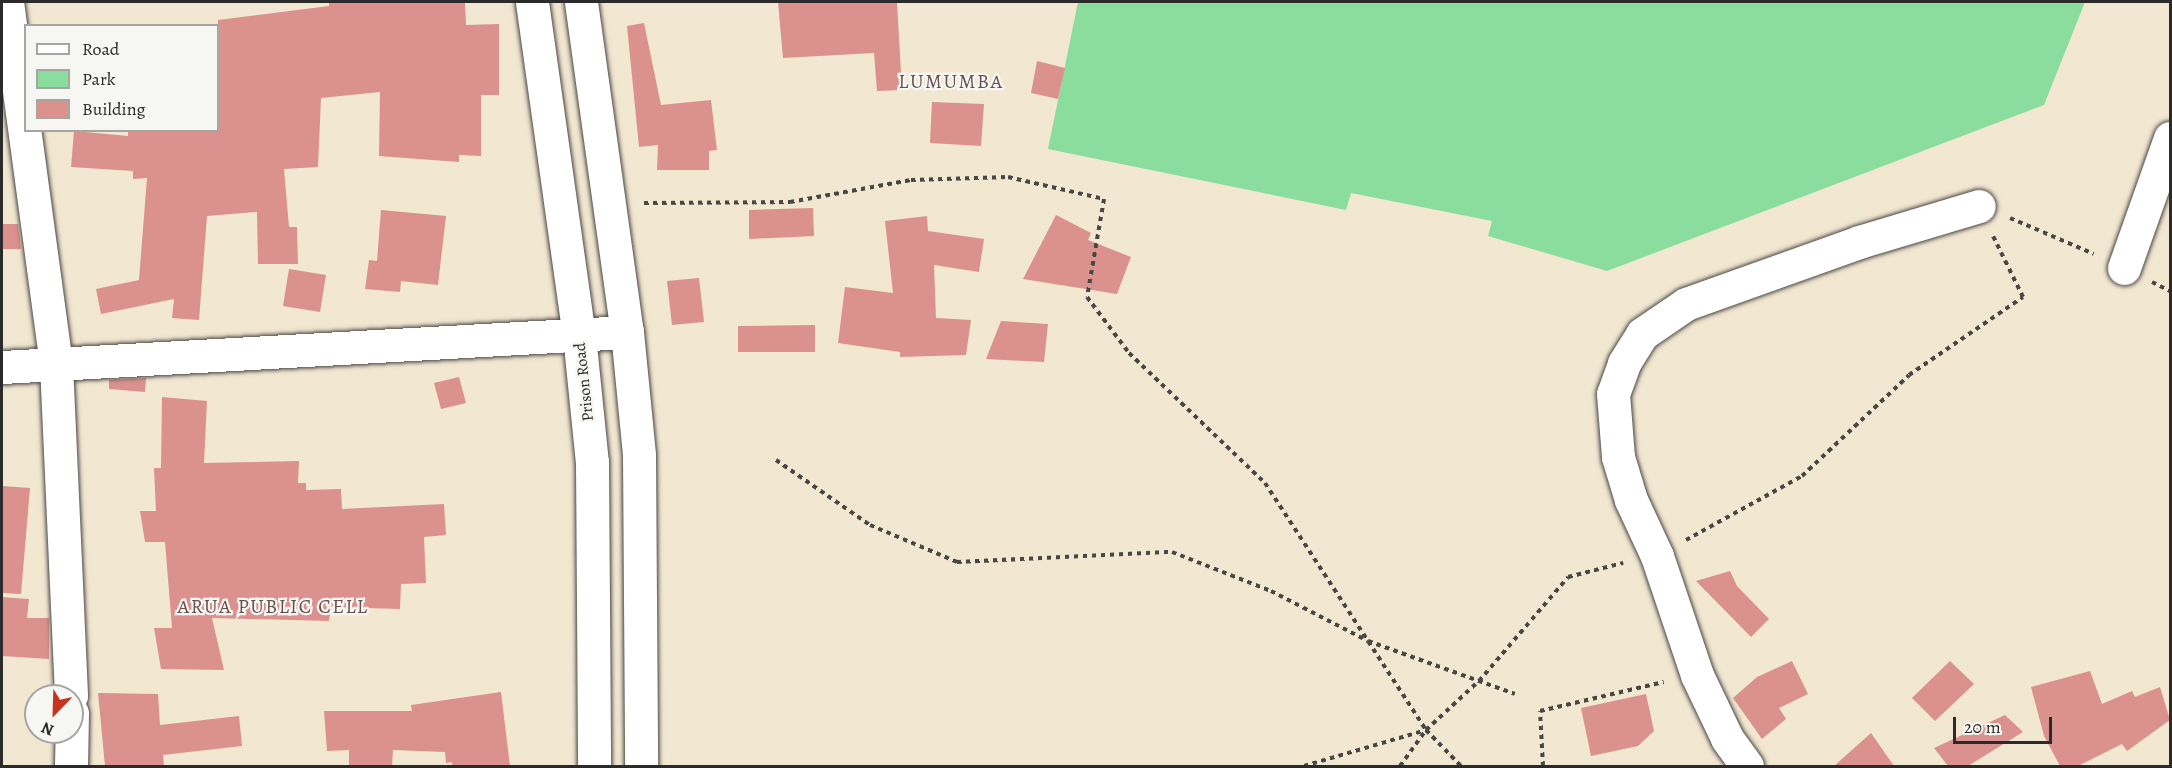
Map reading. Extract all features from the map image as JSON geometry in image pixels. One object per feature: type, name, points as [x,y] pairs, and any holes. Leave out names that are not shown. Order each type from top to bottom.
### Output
[{"type":"street","points":[[7,2],[24,128]]},
{"type":"street","name":"Prison Road","points":[[532,2],[579,335],[592,462],[594,766]]},
{"type":"street","points":[[581,2],[627,332],[639,454],[641,766]]},
{"type":"street","points":[[25,132],[56,364],[70,684]]},
{"type":"street","points":[[2124,268],[2170,138]]},
{"type":"street","points":[[1748,766],[1728,738],[1697,675],[1656,556],[1631,500],[1618,457],[1613,394],[1624,363],[1642,334],[1686,304],[1859,242],[1979,206]]},
{"type":"street","points":[[2,367],[627,332]]},
{"type":"street","points":[[71,744],[71,766]]},
{"type":"path","points":[[644,204],[790,202],[911,180],[1008,177],[1104,199],[1087,297],[1129,352],[1265,483],[1426,730],[1461,766]]},
{"type":"path","points":[[1979,206],[2072,243],[2170,291]]},
{"type":"path","points":[[1400,766],[1426,730],[1479,681],[1568,577],[1656,556],[1802,476],[1910,375],[2023,297],[1979,206]]},
{"type":"path","points":[[777,460],[870,525],[957,562],[1172,552],[1271,591],[1368,641],[1515,694]]},
{"type":"path","points":[[1543,766],[1540,711],[1697,675]]},
{"type":"path","points":[[1304,766],[1426,730]]},
{"type":"green space","points":[[1078,2],[2085,2],[2044,105],[1607,271],[1488,236],[1492,221],[1351,193],[1346,210],[1048,149]]},
{"type":"building","points":[[329,2],[465,2],[466,25],[499,24],[499,95],[481,95],[481,156],[459,155],[459,162],[379,156],[380,92],[321,98],[318,167],[284,169],[289,227],[297,227],[298,264],[258,264],[257,212],[207,216],[199,320],[172,318],[174,299],[101,314],[96,289],[139,280],[147,178],[133,179],[133,171],[71,167],[74,132],[128,136],[128,132],[219,132],[218,20],[329,6]]},
{"type":"building","points":[[778,2],[897,2],[902,90],[877,91],[874,53],[783,58]]},
{"type":"building","points":[[644,23],[661,105],[711,100],[717,150],[709,151],[709,170],[657,170],[658,145],[639,147],[627,26]]},
{"type":"building","points":[[1037,61],[1065,68],[1058,99],[1031,93]]},
{"type":"building","points":[[932,102],[984,104],[981,146],[930,143]]},
{"type":"building","points":[[813,208],[814,236],[749,239],[749,210]]},
{"type":"building","points":[[381,210],[446,216],[438,285],[401,281],[400,292],[365,289],[369,260],[377,261]]},
{"type":"building","points":[[1056,215],[1091,233],[1088,240],[1131,257],[1117,294],[1023,279]]},
{"type":"building","points":[[927,216],[928,231],[984,239],[979,272],[934,265],[936,318],[971,320],[966,355],[900,357],[900,352],[838,343],[845,287],[893,293],[885,221]]},
{"type":"building","points":[[2,224],[18,224],[21,249],[2,249]]},
{"type":"building","points":[[289,269],[326,275],[320,312],[283,306]]},
{"type":"building","points":[[699,278],[704,322],[672,325],[667,281]]},
{"type":"building","points":[[1001,321],[1048,324],[1044,362],[986,359]]},
{"type":"building","points":[[815,325],[815,352],[738,352],[738,326]]},
{"type":"building","points":[[459,377],[466,403],[441,409],[434,383]]},
{"type":"building","points":[[146,378],[145,392],[109,389],[109,380]]},
{"type":"building","points":[[162,397],[207,401],[204,463],[299,461],[298,483],[306,483],[306,490],[341,489],[342,509],[444,504],[446,535],[424,537],[426,583],[401,584],[400,609],[331,607],[329,621],[212,618],[224,670],[161,669],[154,628],[172,628],[165,542],[145,542],[140,511],[156,511],[154,468],[161,468]]},
{"type":"building","points":[[2,486],[30,488],[21,594],[2,593]]},
{"type":"building","points":[[1730,571],[1737,586],[1769,619],[1751,637],[1696,581]]},
{"type":"building","points":[[2,597],[29,599],[27,618],[49,618],[49,659],[2,656]]},
{"type":"building","points":[[1792,661],[1808,694],[1779,708],[1786,719],[1762,739],[1733,698],[1757,677]]},
{"type":"building","points":[[1950,661],[1974,684],[1935,721],[1912,698]]},
{"type":"building","points":[[2090,671],[2102,704],[2132,691],[2135,697],[2160,687],[2170,720],[2127,751],[2122,744],[2078,766],[2060,766],[2044,736],[2031,687]]},
{"type":"building","points":[[501,692],[510,766],[452,766],[452,762],[446,763],[445,752],[393,750],[392,766],[349,766],[349,750],[327,751],[324,711],[412,711],[411,705]]},
{"type":"building","points":[[98,693],[158,694],[160,725],[239,716],[242,746],[163,755],[164,766],[105,766]]},
{"type":"building","points":[[1646,694],[1654,731],[1638,746],[1591,756],[1581,708]]},
{"type":"building","points":[[2005,715],[2023,732],[1968,766],[1948,766],[1934,748]]},
{"type":"building","points":[[1871,733],[1894,766],[1834,766]]},
{"type":"district","name":"LUMUMBA","points":[[951,81]]},
{"type":"district","name":"ARUA PUBLIC CELL","points":[[273,606]]}]
